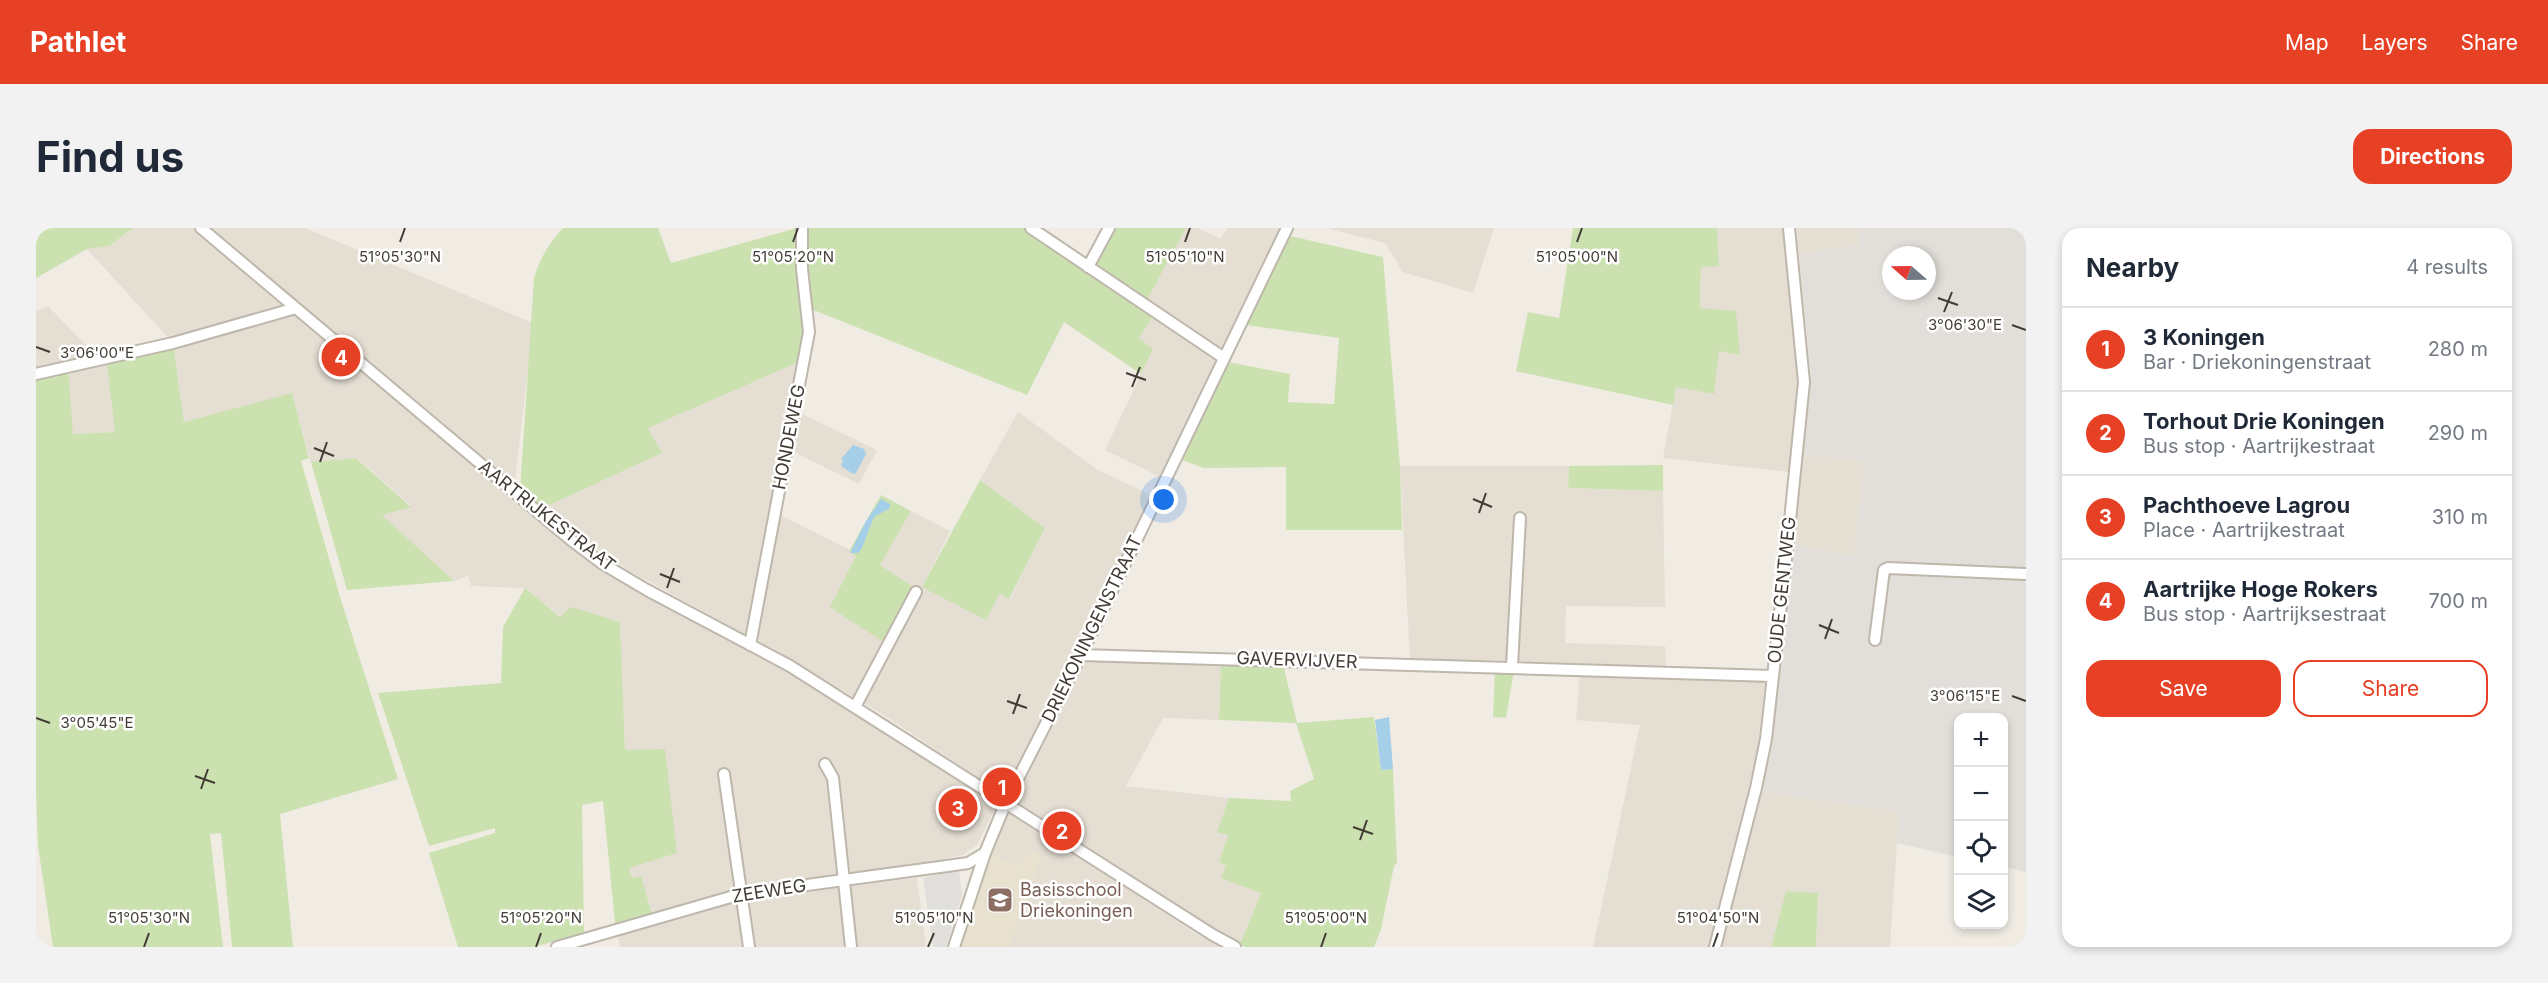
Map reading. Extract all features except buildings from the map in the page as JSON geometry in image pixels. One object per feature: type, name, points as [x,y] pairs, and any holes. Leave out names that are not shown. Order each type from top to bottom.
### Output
[{"type":"street","name":"AARTRIJKESTRAAT","points":[[201,228],[571,540],[603,564],[790,666],[1213,936],[1235,947]]},
{"type":"street","name":"HONDEWEG","points":[[750,645],[809,332],[802,269],[802,228]]},
{"type":"street","points":[[1031,228],[1224,358]]},
{"type":"street","points":[[1088,267],[1109,228]]},
{"type":"street","name":"DRIEKONINGENSTRAAT","points":[[954,947],[985,853],[1006,802],[1081,655],[1287,228]]},
{"type":"street","name":"OUDE GENTWEG","points":[[1715,947],[1756,788],[1766,739],[1804,382],[1789,228]]},
{"type":"street","points":[[36,374],[173,343],[296,308]]},
{"type":"street","points":[[1512,666],[1520,518]]},
{"type":"street","points":[[1875,640],[1881,582],[1884,570],[1888,568],[2026,574]]},
{"type":"street","points":[[855,707],[916,592]]},
{"type":"street","name":"GAVERVIJVER","points":[[1081,655],[1773,675]]},
{"type":"street","points":[[825,764],[833,778],[851,947]]},
{"type":"street","points":[[724,774],[749,947]]},
{"type":"street","name":"ZEEWEG","points":[[557,947],[741,894],[968,863],[985,853]]},
{"type":"shaded area","points":[[133,228],[305,228],[533,323],[514,492],[571,540],[750,645],[749,651],[786,670],[997,805],[977,845],[963,855],[732,890],[652,914],[641,877],[632,878],[629,867],[677,852],[625,750],[620,622],[561,617],[525,588],[471,586],[468,576],[454,581],[381,515],[411,506],[357,458],[311,462],[292,394],[184,422],[173,343],[87,249],[109,246]]},
{"type":"shaded area","points":[[1186,228],[1197,228],[1221,239],[1227,228],[1281,228],[1221,351],[1147,300]]},
{"type":"shaded area","points":[[1326,228],[1494,228],[1473,293],[1403,272],[1385,243]]},
{"type":"shaded area","points":[[1717,228],[1783,228],[1798,376],[1789,472],[1663,458],[1676,387],[1719,351],[1740,354],[1700,308],[1701,266],[1719,265]]},
{"type":"shaded area","points":[[1796,228],[1859,228],[1860,245],[1799,254]]},
{"type":"shaded area","points":[[1859,228],[2026,228],[2026,872],[2008,868],[2008,713],[1954,713],[1954,856],[1897,843],[1899,811],[1762,792],[1772,747],[1793,545],[1854,556],[1865,461],[1803,455],[1811,377],[1799,254],[1860,245]]},
{"type":"shaded area","points":[[48,306],[99,359],[106,358],[115,432],[72,434],[68,367],[36,374],[36,311]]},
{"type":"shaded area","points":[[1155,313],[1220,359],[1162,478],[1105,450],[1153,349],[1139,338]]},
{"type":"shaded area","points":[[801,361],[746,635],[626,569],[568,529],[543,508],[662,453],[647,428]]},
{"type":"shaded area","points":[[798,412],[877,450],[859,484],[790,450]]},
{"type":"shaded area","points":[[1018,412],[1098,470],[1153,496],[1006,796],[887,717],[754,638],[778,514],[880,565],[911,511],[950,531],[922,587],[1000,593],[1010,599],[1045,528],[980,480]]},
{"type":"shaded area","points":[[1803,455],[1865,460],[1854,556],[1793,545]]},
{"type":"shaded area","points":[[1400,466],[1569,466],[1568,488],[1663,491],[1665,607],[1566,606],[1565,643],[1665,646],[1666,668],[1494,660],[1410,660]]},
{"type":"shaded area","points":[[1083,659],[1221,661],[1219,720],[1163,718],[1126,786],[1229,798],[1218,832],[1228,835],[1219,862],[1261,893],[1240,944],[1150,889],[1011,798]]},
{"type":"shaded area","points":[[1580,674],[1765,680],[1758,749],[1709,947],[1593,947],[1640,725],[1576,720]]},
{"type":"shaded area","points":[[1762,792],[1899,811],[1890,947],[1816,947],[1818,894],[1786,891],[1771,947],[1721,947]]},
{"type":"shaded area","points":[[1006,809],[1196,934],[1221,947],[959,947]]},
{"type":"shaded area","name":"Basisschool Driekoningen","points":[[1027,849],[1042,855],[1009,947],[961,946],[991,854],[1021,865]]},
{"type":"shaded area","points":[[959,870],[962,895],[946,947],[933,947],[923,878]]},
{"type":"shaded area","points":[[917,878],[926,947],[620,947],[617,934],[735,901]]},
{"type":"green space","points":[[36,228],[133,228],[109,246],[87,249],[36,278]]},
{"type":"green space","points":[[563,228],[658,228],[671,263],[797,228],[806,328],[801,361],[648,428],[662,453],[543,508],[520,490],[534,278],[539,264],[549,245]]},
{"type":"green space","points":[[805,228],[1025,228],[1155,313],[1139,338],[1153,349],[1141,374],[1064,322],[1027,395],[811,309],[806,282]]},
{"type":"green space","points":[[1112,228],[1186,228],[1147,300],[1092,264]]},
{"type":"green space","points":[[1573,228],[1717,228],[1719,266],[1701,267],[1700,308],[1736,311],[1740,355],[1719,351],[1714,394],[1676,387],[1673,405],[1516,371],[1528,312],[1559,318]]},
{"type":"green space","points":[[1290,236],[1383,257],[1400,466],[1402,530],[1286,530],[1286,467],[1204,468],[1179,459],[1228,362],[1290,374],[1288,402],[1334,404],[1339,338],[1246,325]]},
{"type":"green space","points":[[173,343],[184,422],[292,393],[309,458],[301,461],[341,600],[398,779],[280,814],[293,947],[232,947],[221,833],[210,834],[223,947],[53,947],[38,846],[36,792],[36,374],[68,367],[73,434],[115,432],[106,358]]},
{"type":"green space","points":[[356,458],[411,507],[382,515],[454,581],[347,590],[311,462]]},
{"type":"green space","points":[[1663,465],[1663,491],[1568,488],[1569,466]]},
{"type":"green space","points":[[980,480],[1045,528],[1009,599],[1000,593],[986,620],[922,587]]},
{"type":"green space","points":[[881,495],[911,511],[880,565],[916,589],[885,643],[830,607],[856,556],[849,551]]},
{"type":"green space","points":[[525,588],[560,617],[571,607],[620,622],[625,750],[665,749],[677,853],[629,868],[632,878],[641,876],[652,914],[615,923],[603,801],[582,805],[584,933],[533,947],[458,947],[429,853],[495,833],[495,828],[429,846],[378,693],[501,683],[503,627]]},
{"type":"green space","points":[[1221,661],[1283,664],[1297,723],[1374,717],[1381,770],[1393,769],[1397,863],[1394,866],[1381,929],[1374,947],[1245,947],[1240,944],[1261,893],[1221,878],[1226,866],[1219,862],[1228,835],[1217,832],[1229,798],[1291,801],[1290,791],[1314,779],[1296,723],[1219,720]]},
{"type":"green space","points":[[1495,670],[1514,670],[1506,718],[1493,717]]},
{"type":"green space","points":[[1786,891],[1818,893],[1816,947],[1771,947]]},
{"type":"water","points":[[853,445],[864,449],[866,454],[856,473],[853,474],[841,466],[843,461],[841,459]]},
{"type":"water","points":[[881,499],[890,504],[890,508],[874,517],[858,553],[850,553],[866,521]]},
{"type":"water","points":[[1389,717],[1393,769],[1381,770],[1375,720]]},
{"type":"place","name":"Aartrijke Hoge Rokers","points":[[341,357]]},
{"type":"place","name":"3 Koningen","points":[[1002,787]]},
{"type":"place","name":"Pachthoeve Lagrou","points":[[958,808]]},
{"type":"place","name":"Torhout Drie Koningen","points":[[1062,831]]},
{"type":"place","name":"Basisschool Driekoningen","points":[[1000,900]]}]
